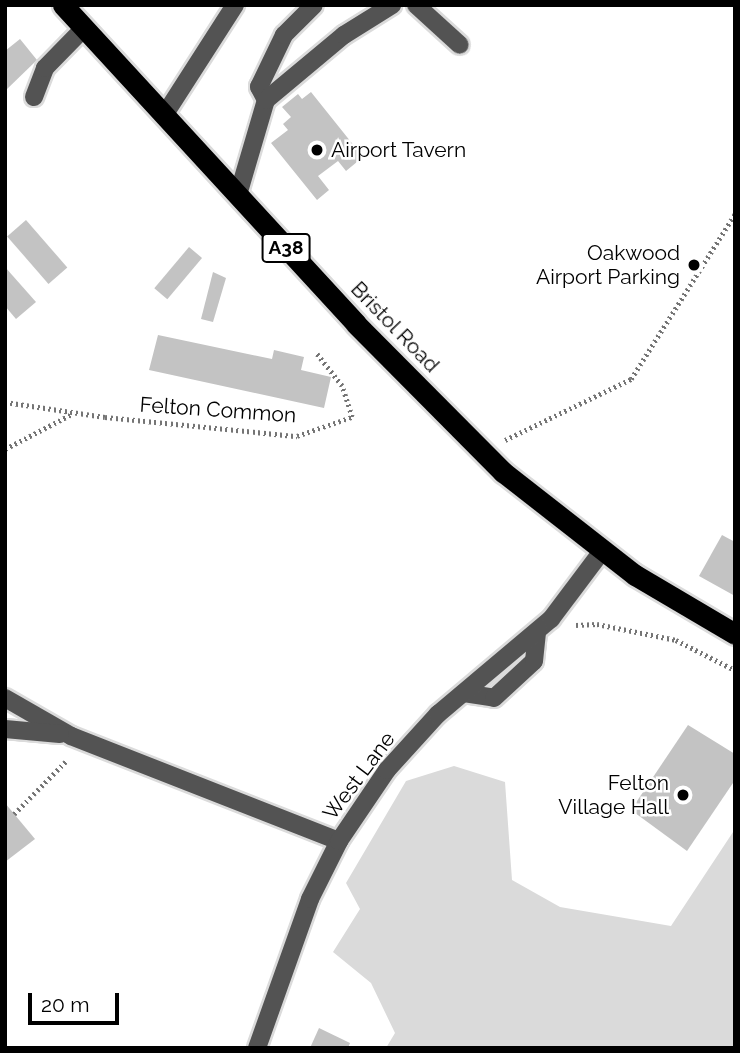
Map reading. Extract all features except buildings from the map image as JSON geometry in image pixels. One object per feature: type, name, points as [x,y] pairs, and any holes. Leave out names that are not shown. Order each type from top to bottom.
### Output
[{"type":"highway","name":"Bristol Road","points":[[63,5],[356,324],[533,499],[602,551],[735,634]]},
{"type":"street","points":[[165,114],[235,5]]},
{"type":"street","points":[[266,100],[259,87],[284,36],[314,5]]},
{"type":"street","points":[[238,195],[266,100],[344,36],[392,5]]},
{"type":"street","points":[[416,5],[460,45]]},
{"type":"street","points":[[34,97],[45,68],[84,28]]},
{"type":"street","name":"West Lane","points":[[257,1048],[310,899],[339,841],[387,770],[464,693],[537,631],[574,593],[602,551]]},
{"type":"street","points":[[5,698],[85,742],[339,841]]},
{"type":"street","points":[[5,729],[67,734]]},
{"type":"path","points":[[482,451],[631,379],[735,214]]},
{"type":"path","name":"Felton Common","points":[[5,402],[74,413],[297,436],[352,417],[342,386],[316,353]]},
{"type":"path","points":[[5,449],[74,413]]},
{"type":"path","points":[[568,626],[597,624],[676,640],[735,670]]},
{"type":"path","points":[[14,814],[85,742]]},
{"type":"shaded area","points":[[454,766],[505,782],[512,880],[560,907],[671,926],[735,829],[735,1048],[386,1048],[395,1033],[371,983],[333,952],[360,909],[346,883],[406,781]]},
{"type":"place","name":"Airport Tavern","points":[[317,150]]},
{"type":"place","name":"Oakwood Airport Parking","points":[[694,265]]},
{"type":"place","name":"Felton Village Hall","points":[[683,795]]}]
